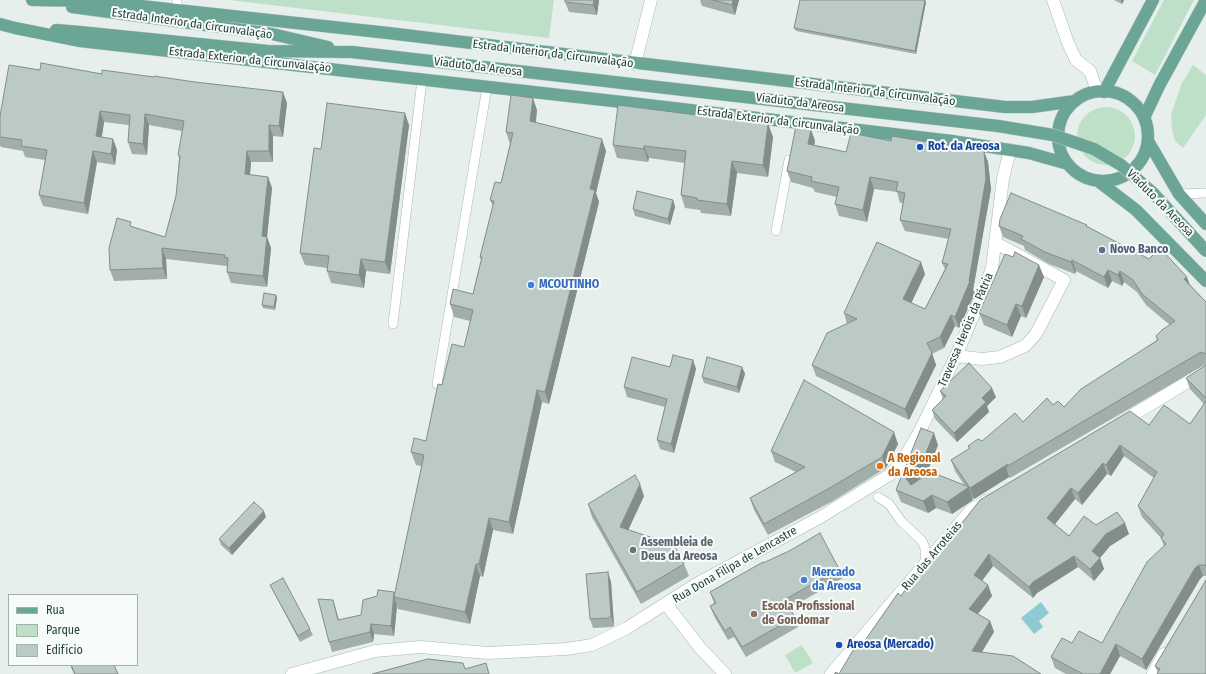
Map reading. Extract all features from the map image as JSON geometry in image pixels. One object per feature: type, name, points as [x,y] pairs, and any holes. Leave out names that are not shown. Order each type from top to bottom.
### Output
[{"type":"main road","name":"Estrada Interior da Circunvalação","points":[[31,0],[96,1],[177,5],[635,64],[1005,107],[1032,107],[1075,101]]},
{"type":"main road","name":"Estrada Interior da Circunvalação","points":[[31,0],[96,11],[272,34],[352,52]]},
{"type":"main road","points":[[1101,91],[1153,0]]},
{"type":"main road","points":[[1144,118],[1159,86],[1206,0]]},
{"type":"main road","name":"Estrada Exterior da Circunvalação","points":[[0,24],[80,41],[487,87],[796,128],[952,141],[1030,153],[1068,164]]},
{"type":"main road","name":"Estrada Exterior da Circunvalação","points":[[15,28],[80,32],[268,51],[352,52]]},
{"type":"main road","name":"Viaduto da Areosa","points":[[352,52],[998,126],[1054,135],[1094,149],[1121,165],[1153,193],[1206,251]]},
{"type":"main road","points":[[1101,91],[1116,94],[1128,99],[1137,107],[1144,118],[1148,141],[1144,155],[1136,166],[1126,175],[1112,180],[1098,181],[1087,178],[1068,164],[1061,152],[1058,139],[1060,125],[1065,112],[1075,101],[1086,94],[1101,91]]},
{"type":"main road","points":[[1148,141],[1179,194],[1206,224]]},
{"type":"main road","points":[[1098,181],[1136,210],[1206,280]]},
{"type":"street","points":[[635,64],[651,0]]},
{"type":"street","points":[[1053,0],[1068,43],[1076,60],[1090,71],[1101,91]]},
{"type":"street","name":"Travessa Heróis da Pátria","points":[[891,474],[903,460],[920,431],[956,356],[984,290],[992,268],[1005,166],[1011,150]]},
{"type":"street","points":[[956,356],[982,359],[1000,356],[1025,346],[1036,334],[1064,280],[996,243]]},
{"type":"street","points":[[1112,427],[1206,371]]},
{"type":"street","name":"Rua Dona Filipa de Lencastre","points":[[292,674],[375,651],[421,647],[488,653],[566,649],[592,645],[627,628],[698,583],[819,518],[891,474]]},
{"type":"street","name":"Rua das Arroteias","points":[[831,674],[970,510],[997,494]]},
{"type":"street","points":[[666,604],[701,649],[725,674]]},
{"type":"street","points":[[1153,674],[1172,642]]},
{"type":"lane","points":[[393,324],[422,80]]},
{"type":"lane","points":[[437,384],[487,87]]},
{"type":"lane","points":[[776,230],[790,154]]},
{"type":"lane","points":[[1179,194],[1206,193]]},
{"type":"lane","points":[[878,497],[889,504],[901,521],[922,540],[925,548],[926,562]]},
{"type":"green space","points":[[229,0],[554,0],[549,38]]},
{"type":"green space","points":[[1164,0],[1194,0],[1155,75],[1132,61]]},
{"type":"green space","points":[[1193,65],[1206,75],[1206,115],[1183,148],[1175,141],[1172,130],[1171,115],[1181,85]]},
{"type":"green space","points":[[1100,107],[1112,107],[1127,115],[1135,130],[1135,142],[1127,157],[1112,165],[1100,165],[1085,157],[1077,142],[1077,130],[1085,115]]},
{"type":"green space","points":[[802,645],[813,663],[795,673],[785,655]]},
{"type":"water","points":[[1041,602],[1049,613],[1039,621],[1043,627],[1034,634],[1021,618]]},
{"type":"building","points":[[565,0],[594,0],[593,5],[565,2]]},
{"type":"building","points":[[713,0],[733,0],[732,5]]},
{"type":"building","points":[[800,0],[925,0],[915,51],[794,28]]},
{"type":"building","points":[[41,63],[102,74],[102,70],[283,92],[279,126],[269,125],[269,151],[247,151],[245,174],[268,177],[262,236],[267,237],[263,276],[227,272],[228,258],[224,257],[225,255],[162,248],[163,268],[110,270],[109,248],[117,218],[131,222],[130,226],[165,237],[176,196],[180,156],[178,155],[184,121],[145,114],[143,144],[128,142],[130,115],[100,111],[96,136],[113,139],[111,154],[93,151],[84,203],[39,195],[47,150],[21,146],[22,140],[0,137],[0,116],[9,65],[40,70]]},
{"type":"building","points":[[511,95],[533,98],[530,121],[602,139],[590,189],[595,190],[545,392],[537,390],[509,522],[489,518],[479,564],[476,564],[465,612],[394,597],[424,455],[411,452],[414,438],[426,441],[438,384],[442,385],[452,344],[464,347],[473,310],[450,304],[453,289],[473,294],[482,257],[480,257],[494,201],[490,200],[495,182],[501,183],[513,133],[506,132]]},
{"type":"building","points":[[327,103],[405,113],[385,262],[361,259],[359,275],[327,271],[329,256],[300,253],[314,148],[321,149]]},
{"type":"building","points":[[618,105],[768,124],[763,165],[732,161],[727,204],[697,200],[697,198],[681,195],[686,151],[644,146],[644,149],[613,145]]},
{"type":"building","points":[[796,126],[811,129],[808,144],[846,152],[851,133],[891,141],[892,136],[984,151],[986,178],[970,281],[955,317],[951,315],[940,337],[927,343],[932,353],[905,409],[812,365],[827,333],[857,319],[844,313],[877,242],[921,262],[903,299],[925,309],[948,264],[942,263],[951,229],[900,220],[905,193],[896,191],[898,182],[870,177],[863,210],[835,204],[839,187],[811,181],[812,177],[787,171]]},
{"type":"building","points":[[637,191],[673,200],[668,219],[633,209]]},
{"type":"building","points":[[1011,193],[1087,225],[1086,226],[1149,259],[1160,248],[1187,277],[1184,279],[1206,302],[1206,354],[1201,352],[1006,467],[1008,464],[970,488],[951,460],[970,448],[968,446],[978,439],[982,441],[1015,413],[1023,422],[1047,398],[1053,405],[1058,401],[1064,407],[1081,389],[1158,340],[1156,336],[1175,321],[1142,294],[1133,280],[1120,271],[1118,275],[1108,270],[1104,277],[1072,260],[1071,262],[1045,252],[1021,239],[1023,236],[999,226],[1000,219]]},
{"type":"building","points":[[1015,252],[1039,265],[1022,306],[1016,304],[1007,325],[979,313],[1005,254],[1013,257]]},
{"type":"building","points":[[264,293],[276,295],[274,307],[262,305]]},
{"type":"building","points":[[673,355],[693,360],[671,444],[657,440],[667,399],[624,387],[632,357],[670,367]]},
{"type":"building","points":[[707,357],[742,367],[737,387],[702,377]]},
{"type":"building","points":[[969,363],[992,388],[982,398],[986,402],[954,433],[932,410],[946,396],[940,391]]},
{"type":"building","points":[[1206,365],[1206,398],[1186,378]]},
{"type":"building","points":[[804,380],[894,432],[882,457],[764,524],[750,498],[805,467],[771,451]]},
{"type":"building","points":[[1206,401],[1206,566],[1199,565],[1195,568],[1142,659],[1116,644],[1100,674],[1083,674],[1051,657],[1062,638],[1072,643],[1079,631],[1102,643],[1147,562],[1166,544],[1161,538],[1164,534],[1138,506],[1157,472],[1120,445],[1106,465],[1103,463],[1078,493],[1071,488],[1047,518],[1069,536],[1084,516],[1096,525],[1117,512],[1125,523],[1106,534],[1092,551],[1100,558],[1090,569],[1074,556],[1033,582],[1029,587],[989,554],[974,575],[988,585],[969,609],[990,621],[972,651],[1013,656],[1041,674],[839,674],[855,647],[859,649],[898,593],[901,596],[921,567],[925,570],[980,500],[1130,411],[1149,425],[1164,405],[1190,424]]},
{"type":"building","points":[[921,428],[934,433],[924,458],[904,476],[911,485],[931,472],[969,487],[947,502],[932,495],[923,501],[896,490]]},
{"type":"building","name":"Assembleia de Deus da Areosa","points":[[635,475],[640,484],[620,527],[674,545],[684,564],[637,592],[588,504]]},
{"type":"building","points":[[254,502],[264,511],[229,548],[219,539]]},
{"type":"building","points":[[820,533],[839,569],[784,600],[795,617],[742,647],[730,627],[725,631],[710,606],[716,603],[710,592],[763,562],[789,551]]},
{"type":"building","points":[[608,572],[611,616],[608,618],[590,619],[586,574]]},
{"type":"building","points":[[283,578],[310,629],[298,636],[270,585]]},
{"type":"building","points":[[1206,580],[1206,674],[1157,674],[1160,669],[1155,666]]},
{"type":"building","points":[[378,590],[394,592],[391,626],[371,624],[370,632],[329,642],[318,599],[333,600],[338,620],[361,615],[363,600],[377,596]]},
{"type":"building","points":[[428,659],[463,663],[465,669],[486,663],[489,674],[372,674]]},
{"type":"building","points":[[71,666],[114,666],[118,674],[75,674]]},
{"type":"place","name":"Rot. da Areosa","points":[[920,147]]},
{"type":"place","name":"Novo Banco","points":[[1102,250]]},
{"type":"place","name":"MCOUTINHO","points":[[531,285]]},
{"type":"place","name":"A Regional da Areosa","points":[[880,466]]},
{"type":"place","name":"Assembleia de Deus da Areosa","points":[[633,550]]},
{"type":"place","name":"Mercado da Areosa","points":[[804,580]]},
{"type":"place","name":"Escola Profissional de Gondomar","points":[[754,614]]},
{"type":"place","name":"Areosa (Mercado)","points":[[839,645]]}]
